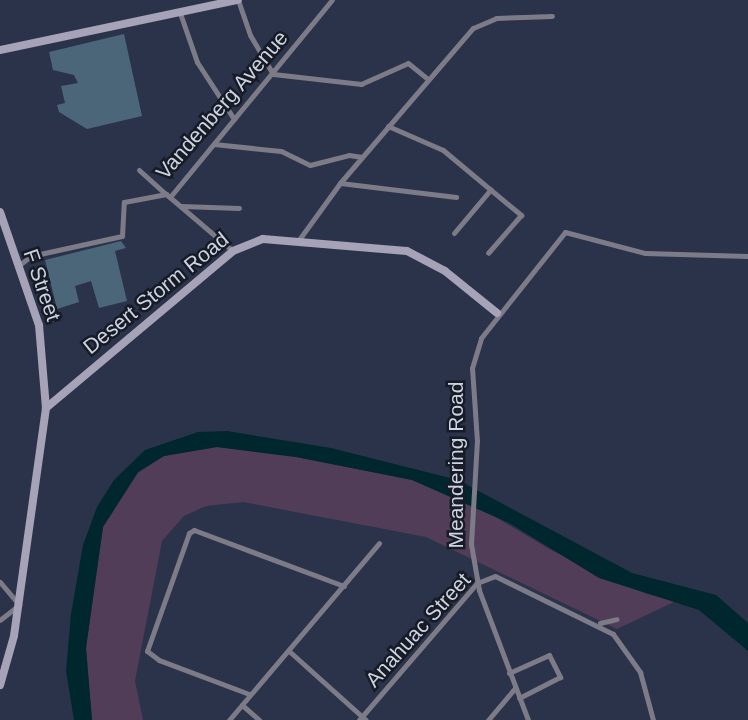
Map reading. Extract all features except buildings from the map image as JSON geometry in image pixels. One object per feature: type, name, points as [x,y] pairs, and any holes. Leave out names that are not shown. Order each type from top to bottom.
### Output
[{"type":"street","points":[[0,50],[180,13],[206,4],[238,0],[250,35],[273,74],[361,84],[408,63],[428,79]]},
{"type":"street","name":"Vandenberg Avenue","points":[[18,266],[31,256],[122,236],[124,202],[168,195],[273,74],[332,0]]},
{"type":"street","points":[[180,13],[196,62],[234,119]]},
{"type":"street","points":[[298,241],[340,183],[473,28],[496,18],[552,16]]},
{"type":"street","points":[[388,126],[443,150],[521,215],[488,253]]},
{"type":"street","points":[[214,144],[281,151],[310,165],[349,155],[362,157]]},
{"type":"street","points":[[139,170],[233,251]]},
{"type":"street","points":[[340,183],[456,197]]},
{"type":"street","points":[[454,233],[491,189]]},
{"type":"street","points":[[180,206],[239,208]]},
{"type":"street","name":"F Street","points":[[0,212],[1,226],[39,325],[46,408],[19,605],[0,685]]},
{"type":"street","name":"Meandering Road","points":[[528,720],[477,583],[473,527],[476,465],[472,368],[481,338],[497,313],[565,232],[645,252],[748,256]]},
{"type":"street","name":"Desert Storm Road","points":[[46,408],[233,251],[263,239],[420,256],[497,313]]},
{"type":"street","points":[[249,694],[159,660],[147,651],[188,535],[194,530],[344,586]]},
{"type":"street","points":[[229,720],[379,543]]},
{"type":"street","name":"Anahuac Street","points":[[362,719],[477,583],[495,576],[600,624],[624,645],[640,672],[653,720]]},
{"type":"street","points":[[0,582],[19,605],[0,620]]},
{"type":"street","points":[[600,624],[617,619]]},
{"type":"street","points":[[289,651],[362,719]]},
{"type":"street","points":[[509,672],[549,655],[560,677],[519,698]]},
{"type":"street","points":[[488,720],[515,688]]},
{"type":"street","points":[[242,705],[259,720]]},
{"type":"shaded area","points":[[227,431],[331,448],[458,480],[632,573],[716,595],[748,623],[748,651],[699,610],[599,578],[509,523],[412,480],[296,457],[217,447],[164,456],[138,472],[103,527],[86,648],[92,720],[74,720],[66,671],[71,614],[83,545],[97,507],[114,480],[145,450],[198,432]]},
{"type":"shaded area","points":[[217,447],[296,457],[412,480],[480,508],[551,550],[647,594],[678,600],[617,629],[426,537],[243,502],[206,506],[184,516],[162,541],[135,681],[143,720],[92,720],[86,648],[103,527],[138,473],[164,456]]}]
